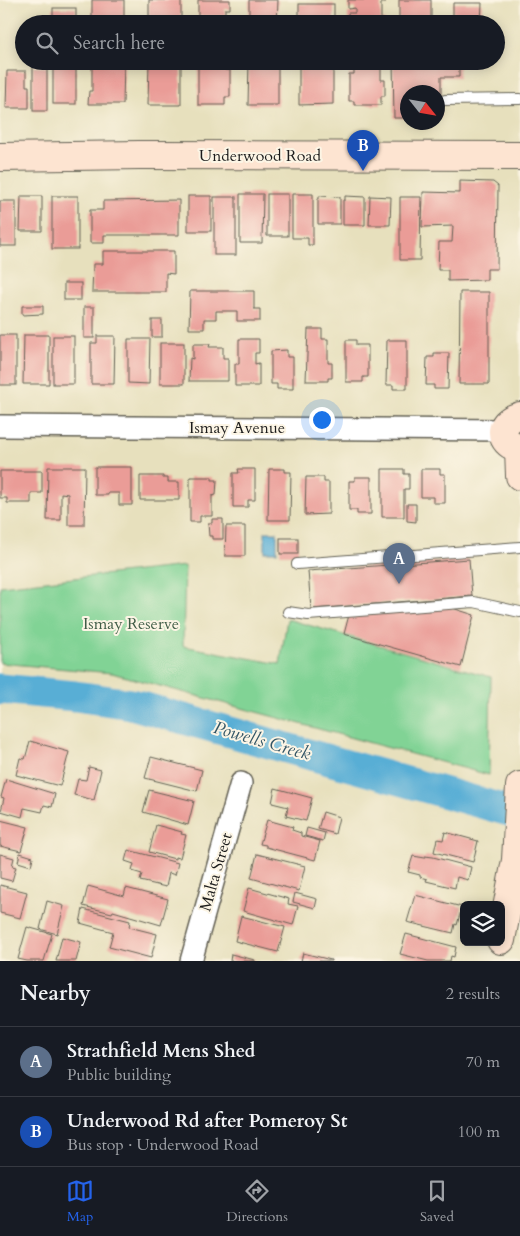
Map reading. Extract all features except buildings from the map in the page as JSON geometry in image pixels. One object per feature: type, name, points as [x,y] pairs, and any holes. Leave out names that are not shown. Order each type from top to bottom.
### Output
[{"type":"main road","name":"Underwood Road","points":[[0,157],[140,155],[520,156]]},
{"type":"main road","points":[[516,432],[520,476]]},
{"type":"main road","points":[[505,921],[515,872],[520,786]]},
{"type":"main road","points":[[497,961],[500,946]]},
{"type":"street","name":"Ismay Avenue","points":[[0,426],[516,432]]},
{"type":"street","name":"Malta Street","points":[[191,961],[241,783]]},
{"type":"lane","points":[[445,100],[520,99]]},
{"type":"lane","points":[[297,564],[520,547]]},
{"type":"lane","points":[[288,612],[308,615],[474,602],[520,612]]},
{"type":"green space","name":"Ismay Reserve","points":[[185,566],[183,646],[280,664],[287,619],[491,677],[489,775],[112,673],[0,663],[0,586]]},
{"type":"water","points":[[265,532],[277,532],[277,552],[265,552]]},
{"type":"waterway","name":"Powells Creek","points":[[0,689],[75,696],[131,704],[520,814]]},
{"type":"place","name":"Underwood Rd after Pomeroy St","points":[[363,171]]},
{"type":"place","name":"Strathfield Mens Shed","points":[[399,584]]}]
